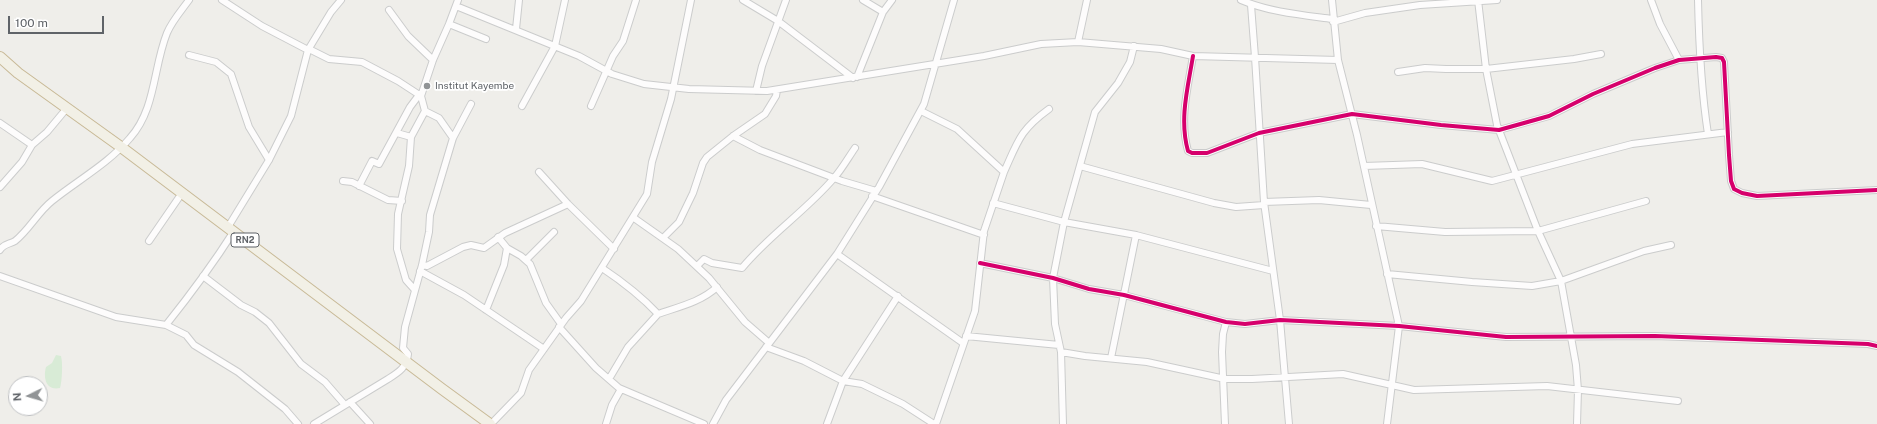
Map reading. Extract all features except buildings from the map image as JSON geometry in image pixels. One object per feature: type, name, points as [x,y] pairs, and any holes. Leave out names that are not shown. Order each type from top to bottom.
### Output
[{"type":"highway","name":"RN2","points":[[0,57],[18,73],[182,192],[489,424]]},
{"type":"street","points":[[0,250],[2,247],[15,241],[51,202],[105,163],[130,138],[149,106],[167,34],[173,21],[188,0]]},
{"type":"street","points":[[222,0],[262,26],[329,59],[362,62],[398,80],[420,96],[425,111],[439,118],[453,138]]},
{"type":"street","points":[[166,325],[177,313],[203,276],[269,160],[291,116],[309,49],[331,12],[341,0]]},
{"type":"street","points":[[449,0],[579,56],[612,74],[644,84],[674,86],[689,89],[756,91],[777,90],[984,56],[1041,44],[1078,42],[1161,49],[1193,56],[1338,60]]},
{"type":"street","points":[[516,29],[516,15],[519,0]]},
{"type":"street","points":[[522,106],[555,46],[564,0]]},
{"type":"street","points":[[590,106],[612,56],[623,41],[636,0]]},
{"type":"street","points":[[489,424],[520,393],[529,370],[560,326],[581,301],[634,218],[647,194],[652,162],[674,86],[692,0]]},
{"type":"street","points":[[743,0],[778,22],[855,77]]},
{"type":"street","points":[[756,91],[762,66],[786,0]]},
{"type":"street","points":[[863,0],[883,12]]},
{"type":"street","points":[[855,77],[883,12],[892,0]]},
{"type":"street","points":[[713,424],[726,400],[837,254],[874,193],[924,104],[952,0]]},
{"type":"street","points":[[1078,42],[1087,0]]},
{"type":"street","points":[[1241,0],[1333,21],[1364,13],[1420,5],[1497,0]]},
{"type":"street","points":[[1332,0],[1338,60],[1364,166],[1399,326],[1387,424]]},
{"type":"street","points":[[1650,0],[1660,24],[1679,60]]},
{"type":"street","points":[[1698,0],[1699,59],[1702,98],[1708,134]]},
{"type":"street","points":[[1478,1],[1486,68],[1499,130],[1538,231],[1561,281],[1572,338],[1578,390],[1577,424]]},
{"type":"street","points":[[359,186],[372,161],[379,164],[410,107],[420,96],[433,60],[457,3]]},
{"type":"street","points":[[1250,3],[1255,57],[1264,203],[1280,320],[1289,424]]},
{"type":"street","points":[[389,10],[408,36],[433,60]]},
{"type":"street","points":[[449,24],[486,39]]},
{"type":"street","points":[[1063,424],[1060,349],[1055,324],[1053,278],[1064,222],[1095,112],[1118,83],[1130,62],[1134,46]]},
{"type":"street","points":[[1398,72],[1425,68],[1446,70],[1486,68],[1574,59],[1601,54]]},
{"type":"street","points":[[189,55],[216,62],[231,74],[248,127],[269,160]]},
{"type":"street","points":[[1193,56],[1185,104],[1184,130],[1188,152],[1192,153],[1207,153],[1259,133],[1352,114],[1441,125],[1499,130],[1549,116],[1593,94],[1655,68],[1679,60],[1716,57],[1722,58],[1724,62],[1728,132],[1732,182],[1734,189],[1742,193],[1757,196],[1877,190]]},
{"type":"street","points":[[663,238],[679,222],[693,193],[703,163],[733,136],[765,114],[776,96],[777,90]]},
{"type":"street","points":[[314,424],[400,372],[407,362],[408,354],[403,348],[405,327],[421,268],[429,232],[430,215],[453,138],[471,104]]},
{"type":"street","points":[[0,187],[22,162],[32,145],[47,132],[67,108]]},
{"type":"street","points":[[634,218],[678,249],[697,266],[745,322],[767,345],[804,360],[843,381],[862,384],[902,404],[935,424],[975,311],[984,235],[1004,172],[1020,135],[1032,121],[1049,109]]},
{"type":"street","points":[[415,290],[406,280],[397,249],[398,214],[409,166],[411,137],[425,111]]},
{"type":"street","points":[[920,111],[957,130],[1004,172]]},
{"type":"street","points":[[0,123],[32,145]]},
{"type":"street","points":[[1364,166],[1422,164],[1492,181],[1632,144],[1728,132]]},
{"type":"street","points":[[397,133],[411,137]]},
{"type":"street","points":[[733,136],[760,150],[984,235]]},
{"type":"street","points":[[697,266],[704,259],[712,264],[742,268],[758,248],[796,216],[834,178],[855,148]]},
{"type":"street","points":[[1080,166],[1214,203],[1236,207],[1264,203],[1318,200],[1372,205]]},
{"type":"street","points":[[539,172],[568,204],[614,249]]},
{"type":"street","points":[[343,181],[352,182],[388,200],[402,201]]},
{"type":"street","points":[[149,241],[182,192]]},
{"type":"street","points":[[1376,226],[1452,232],[1538,231],[1646,201]]},
{"type":"street","points":[[993,203],[1064,222],[1136,235],[1273,271]]},
{"type":"street","points":[[421,268],[463,247],[471,245],[484,248],[506,232],[568,204]]},
{"type":"street","points":[[526,260],[554,232]]},
{"type":"street","points":[[1112,358],[1136,235]]},
{"type":"street","points":[[498,238],[507,248],[530,264],[546,303],[560,326],[596,368],[621,389],[704,424]]},
{"type":"street","points":[[1387,274],[1505,285],[1532,286],[1561,281],[1644,251],[1671,244]]},
{"type":"street","points":[[486,310],[504,264],[507,248]]},
{"type":"street","points":[[837,254],[963,343]]},
{"type":"street","points":[[980,263],[1124,295],[1226,322],[1245,324],[1280,320],[1399,326],[1506,337],[1572,338],[1655,336],[1868,344],[1877,346]]},
{"type":"street","points":[[421,268],[544,349]]},
{"type":"street","points":[[602,268],[623,282],[646,301],[658,314]]},
{"type":"street","points":[[0,276],[116,317],[166,325],[186,336],[200,349],[238,372],[284,409],[298,424]]},
{"type":"street","points":[[203,276],[241,305],[255,312],[269,323],[301,364],[325,382],[370,424]]},
{"type":"street","points":[[609,379],[628,347],[658,314],[695,301],[709,294],[716,287]]},
{"type":"street","points":[[827,424],[843,381],[898,296]]},
{"type":"street","points":[[1226,322],[1223,334],[1222,352],[1225,379],[1226,424]]},
{"type":"street","points":[[966,336],[1060,349],[1085,356],[1146,362],[1225,379],[1344,374],[1414,390],[1494,386],[1547,386],[1678,401]]},
{"type":"street","points":[[606,424],[612,405],[621,389]]},
{"type":"green space","points":[[56,355],[61,356],[62,372],[60,388],[51,388],[48,384],[48,376],[45,376],[46,367],[52,363]]},
{"type":"cycle path","points":[[1193,56],[1184,115],[1185,139],[1188,151],[1192,153],[1207,153],[1259,133],[1352,114],[1441,125],[1499,130],[1549,116],[1593,94],[1655,68],[1679,60],[1716,57],[1722,58],[1724,62],[1731,181],[1734,189],[1742,193],[1757,196],[1877,190]]},
{"type":"cycle path","points":[[980,263],[1053,278],[1089,289],[1124,295],[1226,322],[1245,324],[1280,320],[1399,326],[1506,337],[1655,336],[1868,344],[1877,346]]},
{"type":"place","name":"Institut Kayembe","points":[[427,86]]}]
